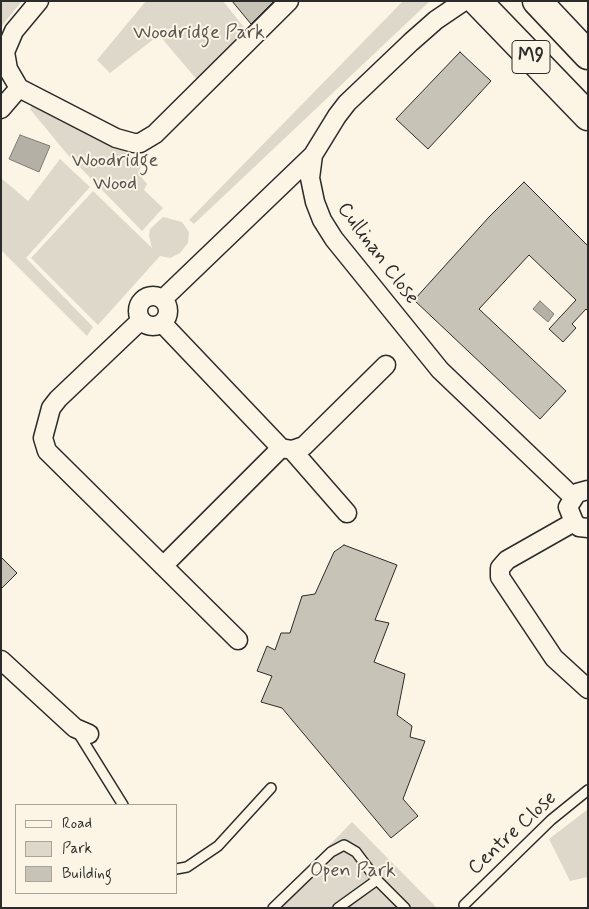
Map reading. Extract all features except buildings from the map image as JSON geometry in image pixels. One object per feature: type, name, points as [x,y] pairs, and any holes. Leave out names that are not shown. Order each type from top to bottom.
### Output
[{"type":"main road","name":"M9","points":[[477,1],[588,116]]},
{"type":"main road","name":"M9","points":[[537,1],[588,55]]},
{"type":"street","points":[[39,1],[14,31],[5,52],[8,69],[20,88],[116,138],[140,143],[155,134],[289,1]]},
{"type":"street","name":"Cullinan Close","points":[[464,1],[436,20],[348,103],[313,155],[310,178],[315,202],[322,220],[334,239],[440,370],[479,410],[580,493],[568,512],[581,525]]},
{"type":"street","points":[[1,109],[20,88]]},
{"type":"street","points":[[163,299],[313,155]]},
{"type":"street","points":[[149,296],[163,299],[168,307],[168,316],[163,324],[151,327],[140,321],[138,306],[142,300],[149,296]]},
{"type":"street","points":[[140,321],[58,399],[51,408],[43,438],[47,451],[238,640]]},
{"type":"street","points":[[163,324],[347,513]]},
{"type":"street","points":[[163,566],[286,449],[304,446],[386,365]]},
{"type":"street","points":[[581,525],[507,560],[500,568],[500,577],[554,658],[588,689]]},
{"type":"street","points":[[1,660],[82,731]]},
{"type":"lane","points":[[82,731],[122,804]]},
{"type":"lane","points":[[178,869],[187,867],[218,846],[271,788]]},
{"type":"lane","name":"Centre Close","points":[[464,905],[551,820],[588,790]]},
{"type":"lane","points":[[273,908],[332,852],[344,845],[356,852],[377,880],[405,908]]},
{"type":"lane","points":[[338,908],[377,880]]},
{"type":"green space","points":[[1,1],[22,1],[1,27]]},
{"type":"green space","name":"Woodridge Park","points":[[146,1],[223,1],[247,31],[198,81],[159,35],[110,73],[97,60]]},
{"type":"green space","points":[[403,1],[430,1],[194,224],[189,220]]},
{"type":"green space","name":"Woodridge Wood","points":[[34,103],[125,152],[141,167],[138,173],[147,184],[144,190],[163,208],[142,231],[67,154],[30,109]]},
{"type":"green space","points":[[60,159],[90,187],[26,258],[93,327],[87,336],[1,250],[1,178],[28,201]]},
{"type":"green space","points":[[93,191],[152,248],[149,236],[150,229],[163,217],[182,222],[189,232],[188,243],[180,253],[170,258],[160,256],[98,325],[31,258]]},
{"type":"green space","points":[[588,809],[588,877],[570,881],[549,839]]},
{"type":"green space","name":"Open Park","points":[[352,822],[437,908],[268,908]]},
{"type":"shaded area","points":[[20,135],[50,146],[39,172],[9,159]]},
{"type":"shaded area","points":[[540,301],[554,314],[548,322],[533,309]]}]
